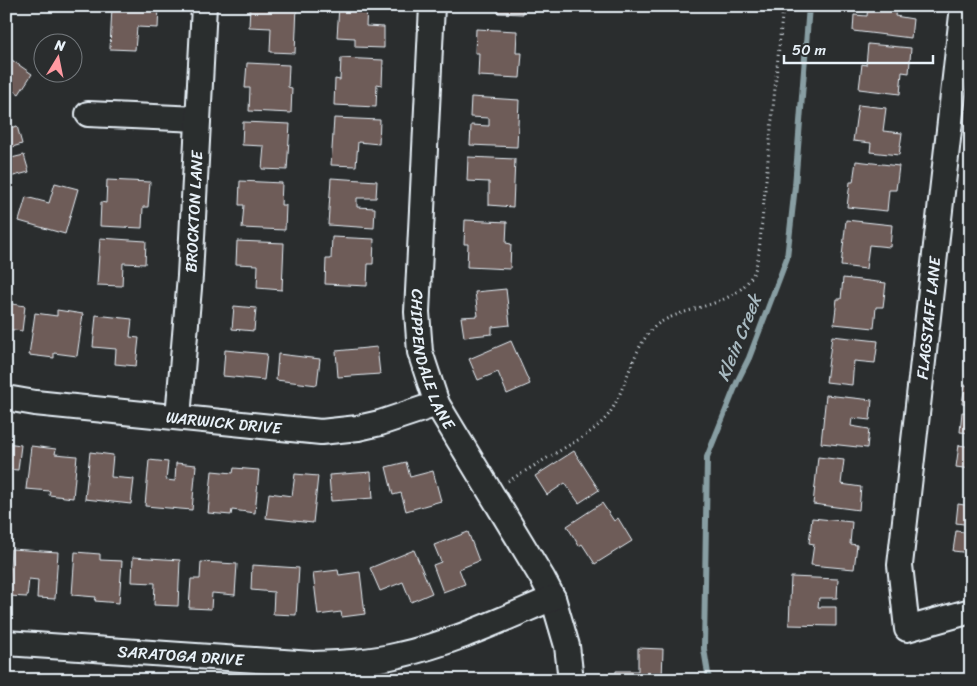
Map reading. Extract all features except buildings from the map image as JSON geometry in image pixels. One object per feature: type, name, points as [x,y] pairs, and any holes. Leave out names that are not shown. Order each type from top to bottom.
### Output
[{"type":"street","name":"BROCKTON LANE","points":[[178,417],[190,276],[204,6]]},
{"type":"street","name":"CHIPPENDALE LANE","points":[[432,6],[417,312],[420,352],[437,404],[543,578],[553,598],[567,646],[570,680]]},
{"type":"street","name":"FLAGSTAFF LANE","points":[[963,6],[962,95],[900,565],[907,629],[971,611]]},
{"type":"street","points":[[88,114],[198,119]]},
{"type":"street","name":"WARWICK DRIVE","points":[[6,398],[35,403],[321,432],[372,425],[437,404]]},
{"type":"street","name":"SARATOGA DRIVE","points":[[6,643],[312,664],[361,662],[398,656],[450,641],[553,598]]},
{"type":"path","points":[[491,492],[595,430],[609,414],[621,394],[628,372],[643,341],[659,323],[679,314],[720,301],[742,288],[754,274],[759,252],[783,6]]},
{"type":"waterway","name":"Klein Creek","points":[[709,680],[704,649],[707,457],[738,380],[749,358],[787,258],[795,186],[809,6]]}]
